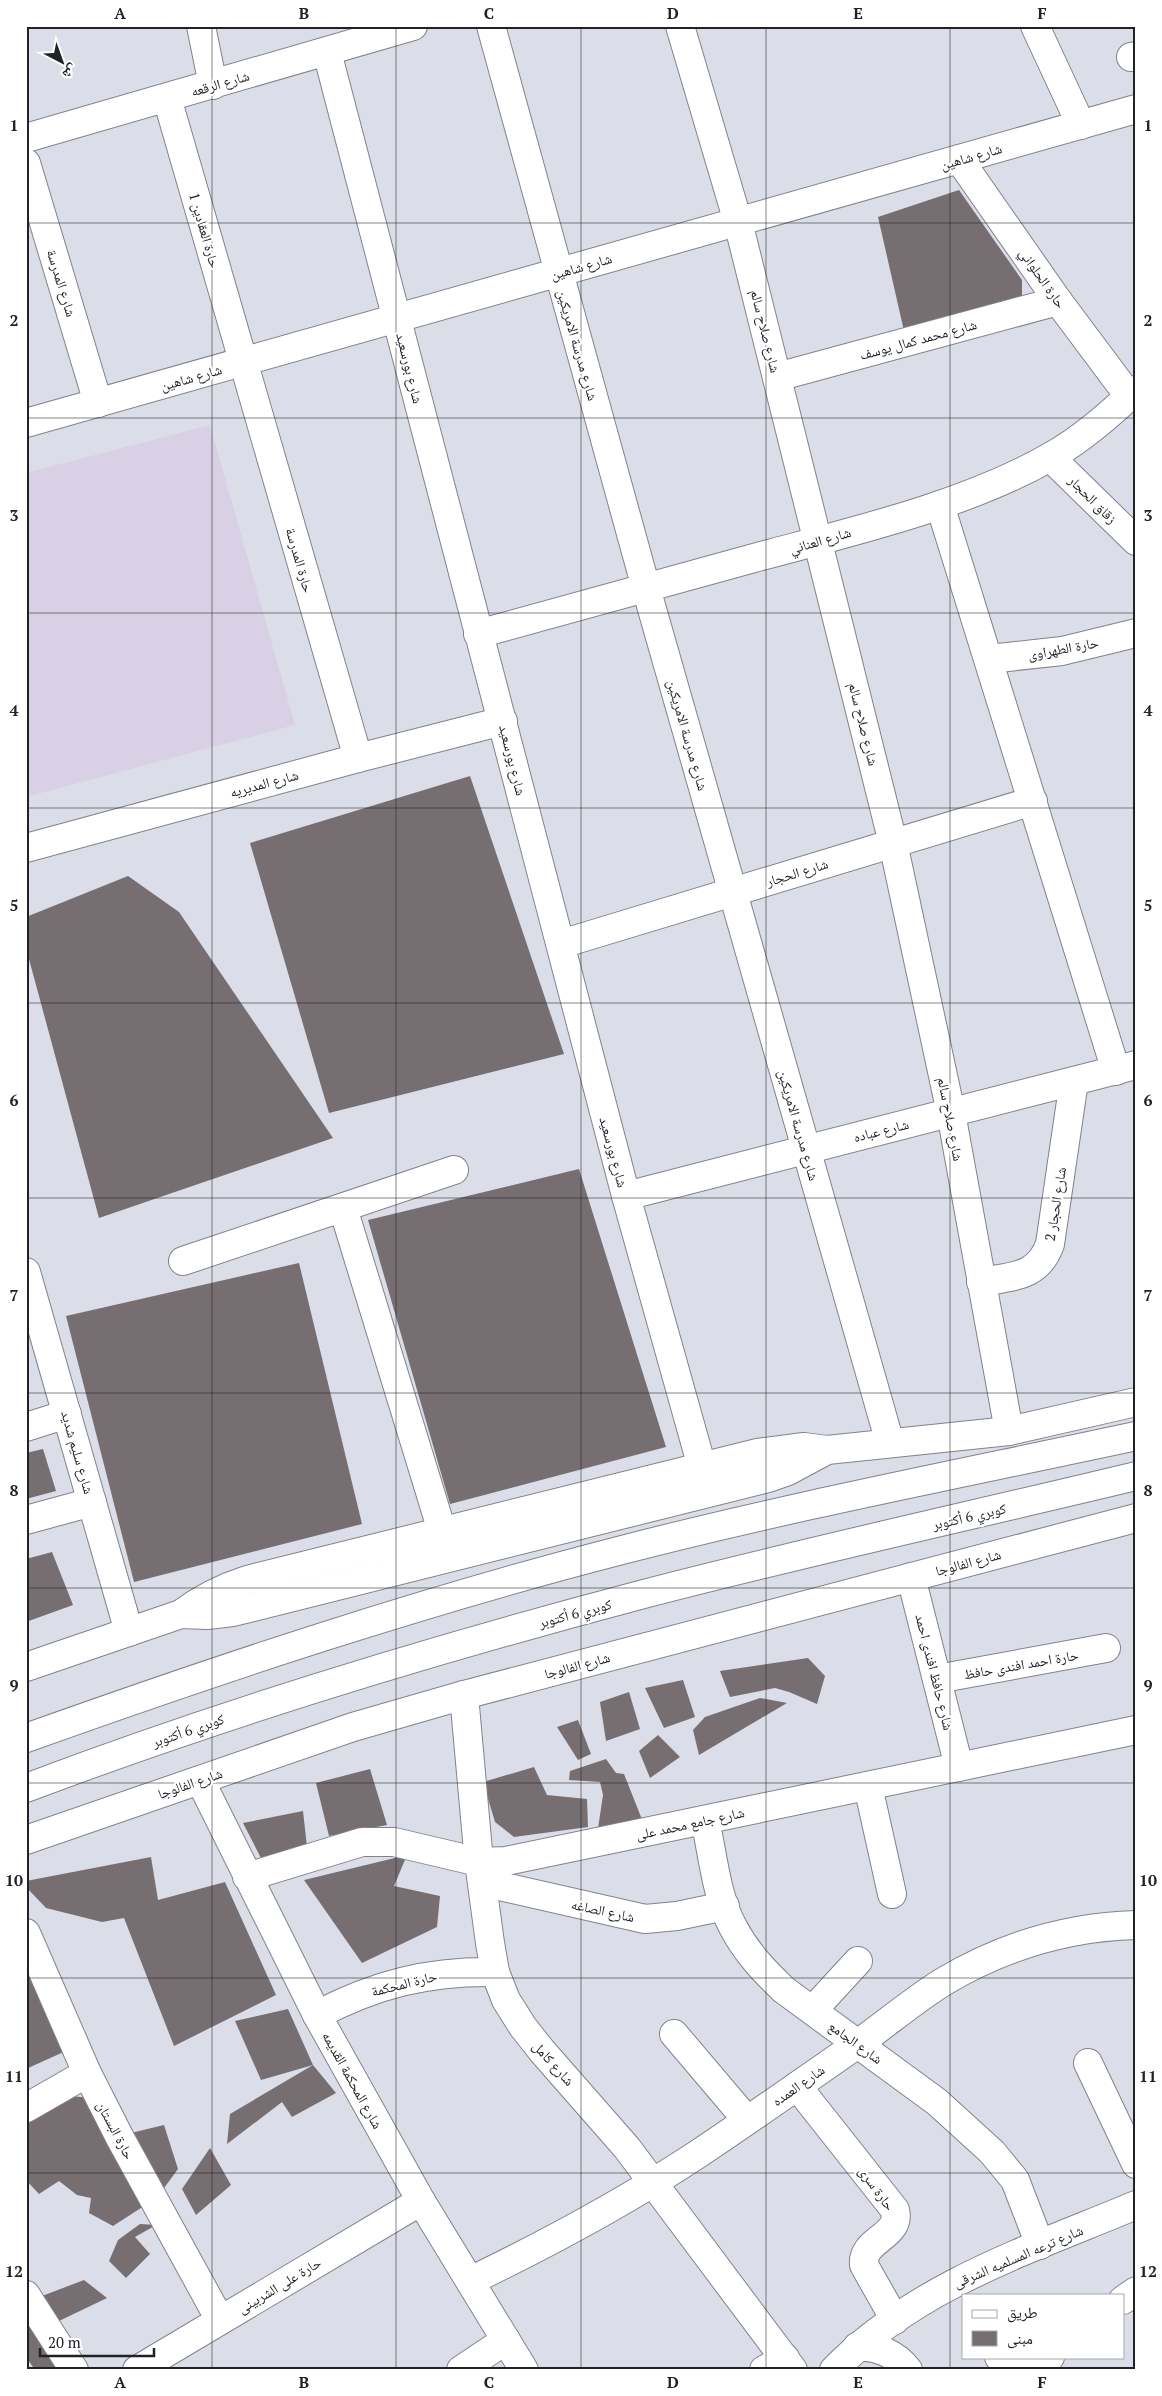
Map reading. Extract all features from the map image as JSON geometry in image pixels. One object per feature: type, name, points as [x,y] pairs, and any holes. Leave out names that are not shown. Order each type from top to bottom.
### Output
[{"type":"main road","points":[[201,26],[212,85]]},
{"type":"main road","name":"شارع الرقعه","points":[[26,138],[414,26]]},
{"type":"main road","name":"شارع مدرسة الامريكين","points":[[491,26],[646,588],[890,1443]]},
{"type":"main road","name":"شارع صلاح سالم","points":[[680,26],[738,222],[893,843],[951,1112],[1009,1431]]},
{"type":"main road","points":[[1035,26],[1081,125]]},
{"type":"main road","name":"شارع بورسعيد","points":[[327,52],[626,1196],[702,1467]]},
{"type":"main road","name":"حارة العقادين 1","points":[[167,98],[243,362]]},
{"type":"main road","name":"شارع شاهين","points":[[26,423],[1136,109]]},
{"type":"main road","name":"حارة الحلواني","points":[[959,159],[1058,301],[1133,393]]},
{"type":"main road","name":"شارع المدرسة","points":[[26,163],[98,403]]},
{"type":"main road","name":"شارع محمد كمال يوسف","points":[[777,377],[1058,301]]},
{"type":"main road","name":"حارة المدرسة","points":[[243,362],[358,758]]},
{"type":"main road","name":"شارع العناني","points":[[478,634],[819,541],[940,505],[1018,473],[1050,457],[1109,416],[1133,393]]},
{"type":"main road","name":"زقاق الحجار","points":[[1050,457],[1136,541]]},
{"type":"main road","points":[[940,505],[990,659],[1033,801],[1126,1068]]},
{"type":"main road","name":"حارة الطهراوى","points":[[990,659],[1062,651],[1136,633]]},
{"type":"main road","name":"شارع المديريه","points":[[26,848],[358,758],[503,721]]},
{"type":"main road","name":"شارع الحجار","points":[[561,944],[1033,801]]},
{"type":"main road","name":"شارع عباده","points":[[626,1196],[1126,1068]]},
{"type":"main road","name":"شارع الحجار 2","points":[[982,1282],[1030,1272],[1046,1255],[1050,1244],[1074,1081]]},
{"type":"main road","points":[[183,1261],[454,1170]]},
{"type":"main road","points":[[342,1208],[442,1531]]},
{"type":"main road","name":"شارع سليم شديد","points":[[26,1272],[129,1632]]},
{"type":"main road","points":[[26,1667],[181,1614],[201,1598],[224,1587],[780,1448],[804,1447],[827,1450],[1009,1431],[1136,1402]]},
{"type":"main road","points":[[26,1427],[67,1414]]},
{"type":"main road","points":[[26,1738],[272,1652],[446,1599],[622,1550],[807,1506],[1136,1436]]},
{"type":"main road","points":[[181,1614],[208,1615],[233,1612],[758,1481],[788,1471],[827,1450]]},
{"type":"main road","name":"كوبري 6 أكتوبر","points":[[26,1788],[124,1751],[225,1717],[502,1633],[651,1593],[1136,1476]]},
{"type":"main road","points":[[26,1520],[92,1502]]},
{"type":"main road","name":"شارع الفالوجا","points":[[26,1840],[353,1728],[464,1694],[1136,1518]]},
{"type":"main road","name":"شارع حافظ افندى احمد","points":[[911,1577],[959,1767]]},
{"type":"main road","name":"حارة احمد افندى حافظ","points":[[937,1679],[1106,1648]]},
{"type":"main road","name":"شارع كامل","points":[[464,1694],[480,1872],[495,1972],[506,2000],[523,2027],[599,2115],[653,2183],[781,2366]]},
{"type":"main road","name":"شارع جامع محمد على","points":[[247,1877],[362,1842],[394,1842],[480,1872],[524,1858],[1136,1730]]},
{"type":"main road","name":"شارع المحكمة القديمه","points":[[200,1780],[317,2015],[421,2201],[524,2370]]},
{"type":"main road","points":[[868,1786],[892,1894]]},
{"type":"main road","name":"شارع الجامع","points":[[705,1820],[724,1906],[733,1927],[764,1971],[784,1990],[859,2043],[937,2102],[992,2152],[1015,2180],[1040,2245]]},
{"type":"main road","name":"شارع الصاغه","points":[[480,1872],[645,1919],[669,1917],[724,1906]]},
{"type":"main road","name":"شارع العمده","points":[[470,2281],[563,2234],[653,2183],[859,2043],[941,1983],[978,1962],[1018,1945],[1060,1933],[1102,1926],[1136,1925]]},
{"type":"main road","name":"حارة البستان","points":[[26,1933],[87,2073],[119,2136],[220,2320]]},
{"type":"main road","points":[[813,2010],[858,1961]]},
{"type":"main road","name":"حارة المحكمة","points":[[317,2015],[366,1992],[404,1980],[434,1974],[495,1972]]},
{"type":"main road","points":[[674,2034],[747,2120]]},
{"type":"main road","points":[[1088,2063],[1136,2164]]},
{"type":"main road","points":[[26,2108],[87,2073]]},
{"type":"main road","name":"حارة سرى","points":[[797,2086],[895,2210],[896,2216],[893,2227],[865,2251],[863,2258],[864,2265],[895,2320]]},
{"type":"main road","name":"حارة على الشربينى","points":[[137,2370],[421,2201]]},
{"type":"main road","name":"شارع ترعه المسلميه الشرقى","points":[[834,2370],[857,2346],[941,2289],[966,2286],[1040,2245],[1136,2205]]},
{"type":"main road","points":[[1124,2299],[1136,2291]]},
{"type":"main road","points":[[26,2295],[74,2370]]},
{"type":"main road","points":[[461,2370],[506,2340]]},
{"type":"main road","points":[[857,2346],[867,2346],[883,2350],[904,2364],[908,2370]]},
{"type":"main road","points":[[1000,2358],[1017,2370]]},
{"type":"main road","points":[[1034,2370],[1049,2358]]},
{"type":"shaded area","points":[[210,425],[295,725],[26,797],[26,473]]},
{"type":"building","points":[[959,190],[1022,280],[1022,301],[904,331],[878,217]]},
{"type":"building","points":[[470,776],[564,1054],[329,1113],[250,843]]},
{"type":"building","points":[[128,876],[179,912],[333,1138],[99,1218],[26,948],[26,917]]},
{"type":"building","points":[[579,1169],[666,1447],[450,1504],[368,1220]]},
{"type":"building","points":[[299,1263],[362,1524],[134,1582],[66,1316]]},
{"type":"building","points":[[43,1449],[56,1491],[26,1499],[26,1453]]},
{"type":"building","points":[[52,1552],[73,1605],[26,1622],[26,1559]]},
{"type":"building","points":[[808,1658],[825,1676],[817,1704],[775,1688],[730,1697],[720,1671]]},
{"type":"building","points":[[683,1680],[695,1717],[664,1728],[645,1688]]},
{"type":"building","points":[[629,1692],[640,1729],[606,1741],[600,1702]]},
{"type":"building","points":[[760,1698],[787,1703],[699,1755],[693,1730],[705,1717]]},
{"type":"building","points":[[578,1720],[591,1754],[578,1760],[557,1727]]},
{"type":"building","points":[[658,1735],[680,1757],[650,1778],[639,1751]]},
{"type":"building","points":[[606,1759],[616,1773],[624,1774],[643,1822],[597,1835],[603,1795],[600,1782],[569,1780],[570,1771]]},
{"type":"building","points":[[534,1767],[547,1795],[587,1799],[588,1827],[514,1837],[495,1822],[483,1782]]},
{"type":"building","points":[[370,1769],[387,1825],[329,1836],[316,1783]]},
{"type":"building","points":[[303,1811],[307,1847],[263,1862],[243,1823]]},
{"type":"building","points":[[407,1855],[394,1886],[440,1896],[437,1927],[362,1963],[304,1880]]},
{"type":"building","points":[[151,1857],[158,1900],[225,1882],[276,1995],[174,2046],[124,1918],[102,1922],[46,1908],[26,1887],[26,1881]]},
{"type":"building","points":[[26,1963],[68,2050],[26,2069]]},
{"type":"building","points":[[288,2009],[313,2065],[261,2080],[235,2021]]},
{"type":"building","points":[[313,2065],[336,2093],[292,2117],[282,2102],[227,2144],[230,2114]]},
{"type":"building","points":[[71,2096],[90,2098],[144,2206],[113,2226],[89,2213],[91,2198],[77,2195],[59,2181],[39,2194],[26,2180],[26,2121]]},
{"type":"building","points":[[164,2125],[178,2169],[164,2188],[131,2133]]},
{"type":"building","points":[[210,2148],[231,2185],[196,2215],[182,2189]]},
{"type":"building","points":[[140,2224],[156,2225],[135,2237],[150,2254],[126,2278],[109,2261],[118,2240]]},
{"type":"building","points":[[84,2280],[107,2298],[59,2321],[42,2296]]},
{"type":"building","points":[[34,2324],[65,2370],[35,2370],[26,2357],[26,2327]]}]
